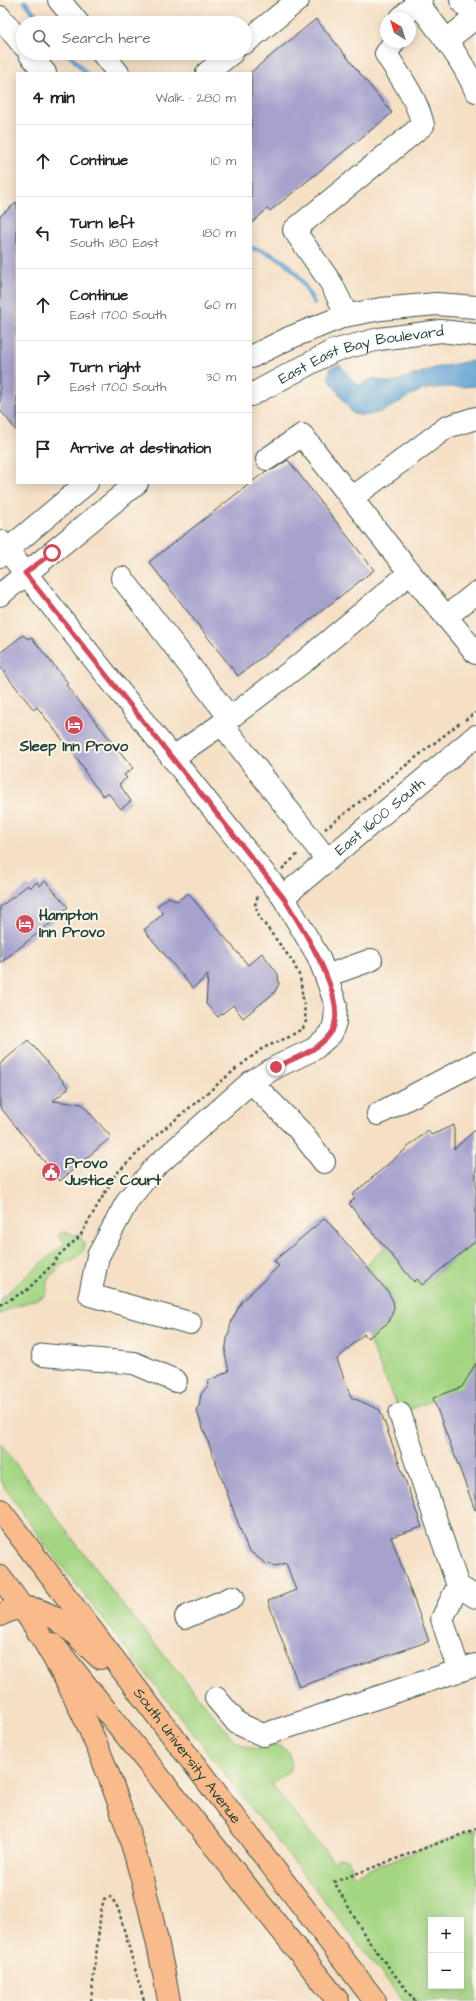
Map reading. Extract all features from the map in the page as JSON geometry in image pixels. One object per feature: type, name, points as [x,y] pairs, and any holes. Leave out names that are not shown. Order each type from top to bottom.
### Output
[{"type":"main road","name":"South University Avenue","points":[[0,1510],[375,2001]]},
{"type":"main road","points":[[0,1577],[338,2001]]},
{"type":"main road","points":[[0,1615],[10,1609],[24,1607],[41,1610],[60,1621],[142,1696]]},
{"type":"main road","points":[[24,1607],[88,1723],[114,1786],[140,1864],[159,1943],[169,1999]]},
{"type":"street","points":[[60,0],[73,16]]},
{"type":"street","points":[[252,36],[298,0]]},
{"type":"street","points":[[446,40],[476,19],[460,0]]},
{"type":"street","points":[[407,12],[418,1],[467,70],[475,86]]},
{"type":"street","points":[[0,17],[16,36]]},
{"type":"street","points":[[347,315],[331,283],[294,230],[423,125],[420,111],[413,96],[386,54],[390,48]]},
{"type":"street","points":[[35,60],[44,72]]},
{"type":"street","points":[[108,60],[117,72]]},
{"type":"street","points":[[208,72],[223,60]]},
{"type":"street","name":"East East Bay Boulevard","points":[[252,356],[289,338],[347,315],[381,309],[436,304],[476,307]]},
{"type":"street","name":"East East Bay Boulevard","points":[[252,394],[333,351],[380,339],[441,331],[476,335]]},
{"type":"street","points":[[352,498],[447,427],[476,418]]},
{"type":"street","points":[[267,459],[302,434],[410,573],[476,653]]},
{"type":"street","points":[[86,484],[2,549],[25,573],[276,889],[318,956],[336,1005],[335,1022],[331,1034],[314,1049],[276,1067],[251,1082],[155,1167],[128,1200],[98,1256],[90,1295],[190,1323]]},
{"type":"street","points":[[0,594],[135,484]]},
{"type":"street","points":[[172,758],[226,721],[307,659],[410,573]]},
{"type":"street","points":[[122,578],[327,860]]},
{"type":"street","points":[[446,617],[476,593]]},
{"type":"street","name":"East 1600 South","points":[[276,889],[327,860],[472,746]]},
{"type":"street","points":[[326,976],[371,960]]},
{"type":"street","points":[[378,1114],[476,1063]]},
{"type":"street","points":[[251,1082],[299,1130],[324,1162]]},
{"type":"street","points":[[43,1355],[134,1363],[176,1381]]},
{"type":"street","points":[[216,1698],[237,1723],[263,1734],[467,1668],[442,1619],[467,1592],[400,1414]]},
{"type":"street","points":[[186,1617],[233,1597]]},
{"type":"path","points":[[0,1305],[27,1290],[53,1264],[58,1256],[80,1236],[115,1175],[151,1140],[202,1096],[263,1048],[289,1037],[303,1028],[306,1021],[300,977],[293,962],[260,918],[255,905],[260,892],[276,889],[312,840],[452,729],[476,712]]},
{"type":"path","points":[[415,2001],[367,1939],[334,1882],[476,1829]]},
{"type":"path","points":[[91,2001],[101,1911],[104,1899],[111,1897],[118,1908],[144,2001]]},
{"type":"green space","points":[[63,1232],[80,1236],[84,1243],[84,1250],[76,1258],[60,1266],[47,1281],[47,1292],[43,1297],[11,1308],[0,1315],[0,1299],[65,1243],[58,1235]]},
{"type":"green space","points":[[476,1241],[476,1373],[466,1386],[400,1414],[368,1338],[388,1323],[393,1315],[394,1307],[392,1300],[383,1284],[366,1265],[388,1244],[426,1283]]},
{"type":"green space","points":[[0,1443],[119,1600],[234,1740],[251,1748],[260,1749],[277,1745],[289,1752],[291,1762],[290,1770],[271,1784],[334,1862],[340,1857],[348,1859],[353,1875],[476,1829],[476,2001],[403,2001],[45,1545],[0,1481]]},
{"type":"water","points":[[476,361],[476,386],[427,389],[417,392],[392,407],[374,414],[353,414],[328,378],[331,367],[340,365],[356,384],[361,385],[374,378],[385,382],[393,382],[434,368]]},
{"type":"building","points":[[316,19],[392,113],[270,211],[267,209],[252,223],[252,72]]},
{"type":"building","points":[[16,203],[16,430],[0,410],[0,216]]},
{"type":"building","points":[[288,460],[374,570],[238,676],[149,562],[249,484],[252,484],[252,482],[266,471],[274,469]]},
{"type":"building","name":"Sleep Inn Provo","points":[[23,635],[28,639],[31,637],[68,683],[66,685],[133,768],[124,775],[127,778],[119,784],[131,801],[121,809],[108,793],[103,796],[84,771],[85,770],[79,761],[37,707],[34,710],[0,667],[0,653]]},
{"type":"building","name":"Hampton Inn Provo","points":[[45,881],[68,907],[61,913],[62,914],[0,963],[0,907],[28,885],[30,888],[37,882],[40,886]]},
{"type":"building","points":[[188,893],[248,965],[262,953],[278,974],[279,984],[274,993],[243,1018],[233,1005],[218,1017],[206,1004],[208,975],[193,988],[144,930],[163,914],[157,906],[169,897],[177,901]]},
{"type":"building","points":[[28,1040],[69,1088],[53,1101],[82,1104],[111,1137],[60,1181],[0,1107],[0,1064]]},
{"type":"building","points":[[454,1125],[454,1149],[476,1129],[476,1241],[422,1285],[417,1279],[414,1282],[349,1204],[355,1198],[352,1195],[428,1130],[431,1135]]},
{"type":"building","points":[[325,1218],[388,1292],[393,1301],[394,1308],[389,1322],[368,1338],[364,1334],[337,1359],[351,1397],[380,1410],[422,1527],[391,1537],[429,1641],[299,1687],[268,1601],[296,1590],[286,1563],[276,1566],[265,1563],[248,1550],[196,1409],[199,1406],[201,1394],[209,1385],[208,1381],[229,1371],[225,1354],[227,1339],[232,1320],[242,1301],[279,1266],[274,1261]]},
{"type":"building","points":[[476,1363],[475,1510],[433,1398],[462,1387]]},
{"type":"waterway","points":[[25,2],[37,16]]},
{"type":"waterway","points":[[74,60],[85,72]]},
{"type":"waterway","points":[[252,248],[274,255],[290,267],[297,274],[314,303]]},
{"type":"place","name":"Sleep Inn Provo","points":[[74,725]]},
{"type":"place","name":"Hampton Inn Provo","points":[[25,924]]},
{"type":"place","name":"Provo Justice Court","points":[[51,1172]]},
{"type":"route","points":[[52,553],[25,573],[283,897],[318,956],[336,1005],[335,1022],[331,1034],[314,1049],[276,1067]]}]
